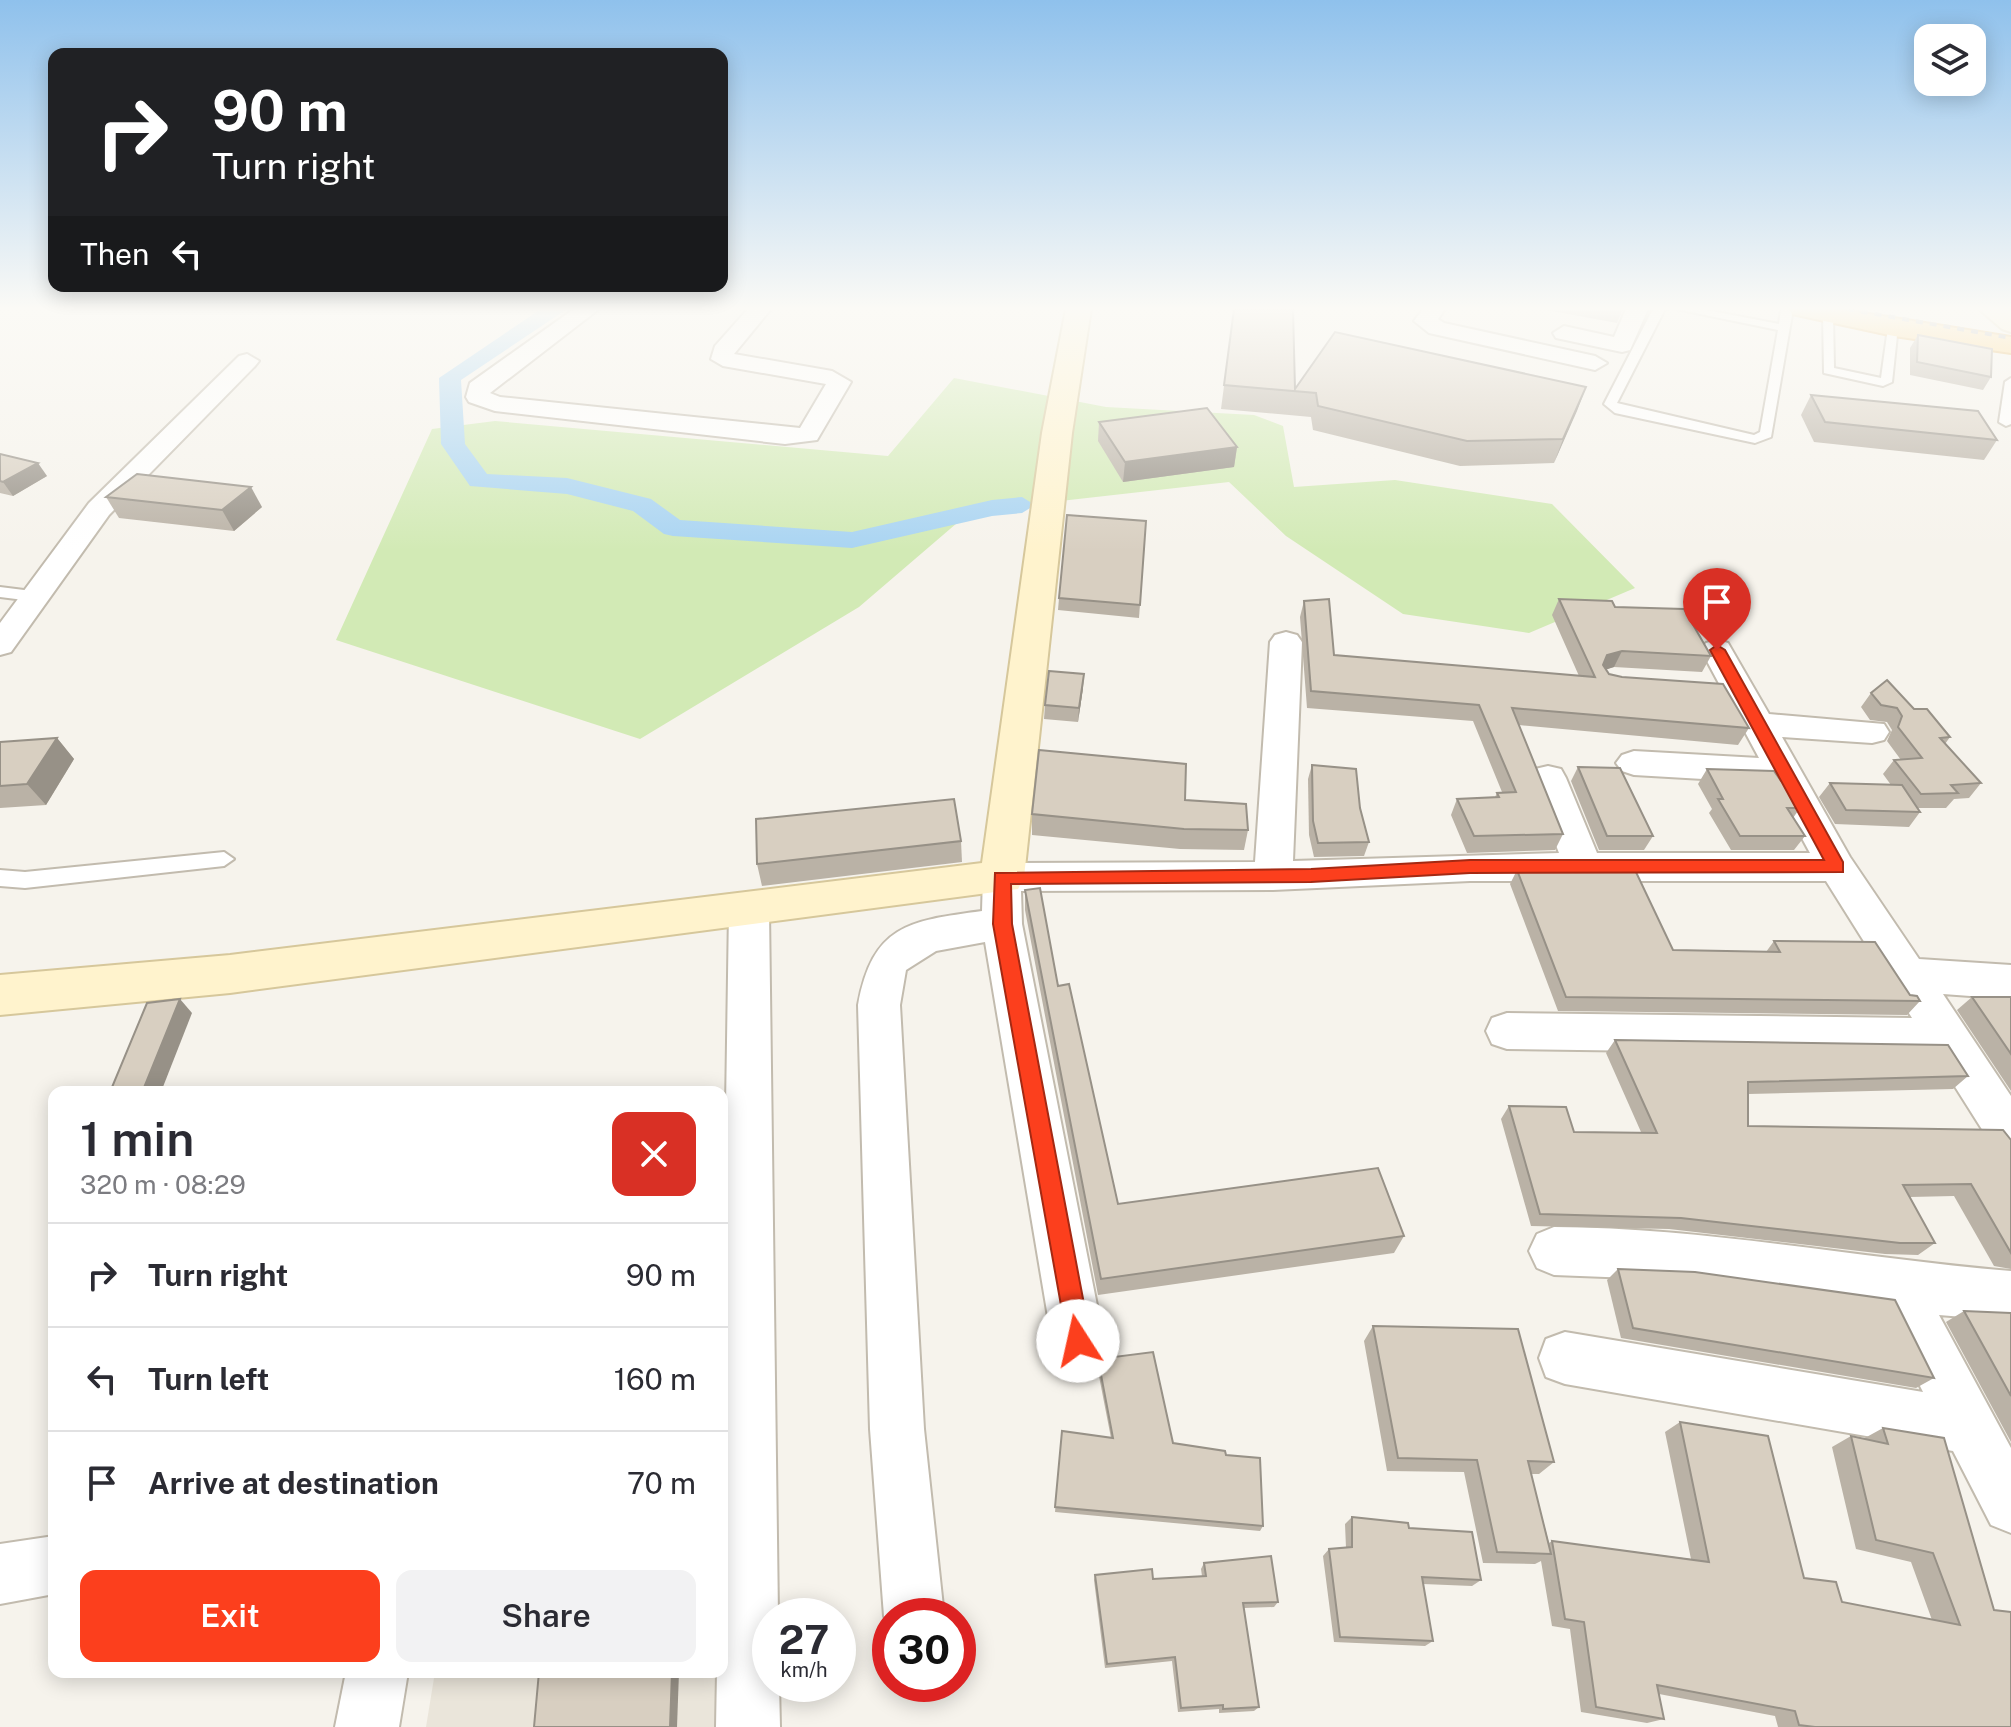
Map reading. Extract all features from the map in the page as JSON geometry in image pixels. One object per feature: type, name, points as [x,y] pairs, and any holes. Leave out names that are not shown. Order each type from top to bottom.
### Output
[{"type":"street","points":[[0,645],[32,596],[99,509],[218,390]]},
{"type":"street","points":[[478,390],[478,397],[495,404],[785,436],[808,435],[835,390]]},
{"type":"street","points":[[1065,390],[1002,901],[1078,1341]]},
{"type":"street","points":[[1273,876],[1286,642]]},
{"type":"street","points":[[1721,675],[1758,724],[1837,867],[1947,1037],[2006,1120]]},
{"type":"street","points":[[1758,724],[1872,732]]},
{"type":"street","points":[[1634,763],[1784,771]]},
{"type":"street","points":[[1548,778],[1584,867]]},
{"type":"street","points":[[0,995],[230,974],[749,911],[1002,901],[1273,876],[1470,867],[1837,867]]},
{"type":"street","points":[[912,1598],[897,1429],[879,1005],[885,971],[893,957],[1002,901]]},
{"type":"street","points":[[748,1727],[736,1453],[749,911]]},
{"type":"street","points":[[1907,975],[2011,982]]},
{"type":"street","points":[[1507,1031],[1947,1037]]},
{"type":"street","points":[[1554,1251],[1680,1255],[1896,1286],[2011,1296]]},
{"type":"street","points":[[1896,1286],[2011,1505]]},
{"type":"street","points":[[1565,1358],[1970,1427]]},
{"type":"street","points":[[0,1574],[48,1566]]},
{"type":"street","points":[[367,1727],[376,1678]]},
{"type":"lane","points":[[1617,390],[1610,404],[1615,409],[1738,438],[1755,439],[1766,434],[1776,390]]},
{"type":"lane","points":[[2006,422],[2010,390]]},
{"type":"lane","points":[[0,592],[32,596]]},
{"type":"lane","points":[[0,878],[25,880],[224,859]]},
{"type":"shaded area","points":[[434,1678],[724,1678],[725,1727],[426,1727]]},
{"type":"green space","points":[[944,390],[1015,390],[1106,407],[1254,415],[1283,426],[1294,487],[1395,480],[1552,504],[1635,588],[1529,633],[1403,614],[1286,536],[1229,482],[971,511],[859,607],[640,739],[336,640],[432,429],[495,421],[888,456]]},
{"type":"building","points":[[1277,390],[1585,390],[1563,439],[1467,441],[1318,406],[1316,393]]},
{"type":"building","points":[[1811,395],[1978,411],[1997,440],[1825,422]]},
{"type":"building","points":[[1207,408],[1237,447],[1125,462],[1099,422]]},
{"type":"building","points":[[0,454],[38,463],[3,482],[0,481]]},
{"type":"building","points":[[137,474],[251,487],[222,510],[106,497]]},
{"type":"building","points":[[1067,515],[1146,521],[1140,605],[1059,598]]},
{"type":"building","points":[[1329,599],[1334,655],[1595,677],[1559,599],[1612,601],[1615,607],[1684,609],[1711,656],[1622,651],[1607,655],[1603,665],[1609,674],[1622,677],[1723,684],[1749,728],[1512,708],[1563,834],[1474,836],[1457,799],[1499,797],[1497,793],[1516,792],[1479,705],[1311,691],[1304,601]]},
{"type":"building","points":[[1049,671],[1084,674],[1079,708],[1045,705]]},
{"type":"building","points":[[1887,680],[1914,709],[1927,709],[1950,737],[1940,738],[1981,783],[1951,785],[1958,793],[1921,794],[1894,760],[1922,758],[1898,727],[1902,716],[1897,708],[1881,705],[1871,693]]},
{"type":"building","points":[[57,738],[27,784],[0,786],[0,742]]},
{"type":"building","points":[[1039,750],[1186,764],[1185,800],[1246,804],[1248,830],[1184,829],[1032,814]]},
{"type":"building","points":[[1312,765],[1356,769],[1360,808],[1369,842],[1318,843],[1313,821]]},
{"type":"building","points":[[1578,767],[1620,768],[1653,836],[1607,836]]},
{"type":"building","points":[[1707,769],[1774,771],[1781,781],[1785,781],[1800,808],[1787,808],[1805,836],[1740,836],[1718,799],[1723,799]]},
{"type":"building","points":[[1830,783],[1902,785],[1920,812],[1846,810]]},
{"type":"building","points":[[954,799],[961,841],[757,864],[756,819]]},
{"type":"building","points":[[1517,870],[1635,870],[1673,950],[1780,952],[1774,941],[1875,942],[1910,995],[1917,996],[1920,1001],[1566,997]]},
{"type":"building","points":[[1040,888],[1058,986],[1069,984],[1118,1204],[1378,1168],[1404,1236],[1101,1279],[1025,890]]},
{"type":"building","points":[[1972,997],[2011,997],[2011,1054]]},
{"type":"building","points":[[180,999],[145,1086],[112,1086],[147,1003]]},
{"type":"building","points":[[1615,1040],[1948,1045],[1968,1076],[1748,1082],[1748,1126],[2003,1130],[2011,1140],[2011,1253],[1971,1184],[1903,1185],[1935,1243],[1900,1243],[1681,1218],[1540,1214],[1509,1106],[1566,1107],[1574,1132],[1657,1133]]},
{"type":"building","points":[[1618,1269],[1695,1272],[1895,1300],[1934,1378],[1633,1328]]},
{"type":"building","points":[[1964,1311],[2011,1313],[2011,1396]]},
{"type":"building","points":[[1373,1326],[1518,1329],[1554,1462],[1528,1461],[1551,1554],[1497,1552],[1477,1460],[1398,1458]]},
{"type":"building","points":[[1153,1352],[1173,1443],[1225,1451],[1226,1455],[1260,1458],[1263,1526],[1055,1507],[1062,1431],[1113,1438],[1098,1359]]},
{"type":"building","points":[[1680,1422],[1768,1436],[1804,1578],[1836,1582],[1842,1602],[1960,1625],[1933,1553],[1876,1540],[1851,1436],[1888,1444],[1883,1428],[1944,1438],[1994,1610],[2011,1612],[2011,1727],[1815,1727],[1799,1725],[1795,1711],[1657,1685],[1664,1719],[1596,1707],[1584,1622],[1565,1619],[1552,1541],[1709,1562]]},
{"type":"building","points":[[1352,1517],[1408,1523],[1409,1528],[1472,1532],[1481,1580],[1422,1577],[1433,1641],[1340,1637],[1329,1549],[1352,1547]]},
{"type":"building","points":[[1271,1556],[1278,1602],[1243,1603],[1259,1707],[1223,1709],[1223,1705],[1181,1708],[1175,1657],[1107,1664],[1095,1575],[1152,1569],[1153,1579],[1206,1576],[1204,1563]]},
{"type":"building","points":[[538,1678],[672,1678],[670,1727],[534,1727]]},
{"type":"waterway","points":[[451,390],[453,444],[479,481],[567,486],[642,505],[673,528],[852,540],[992,508],[1022,505]]},
{"type":"route","points":[[1078,1341],[1002,924],[1002,877],[1311,875],[1470,867],[1837,867],[1717,650]]}]
